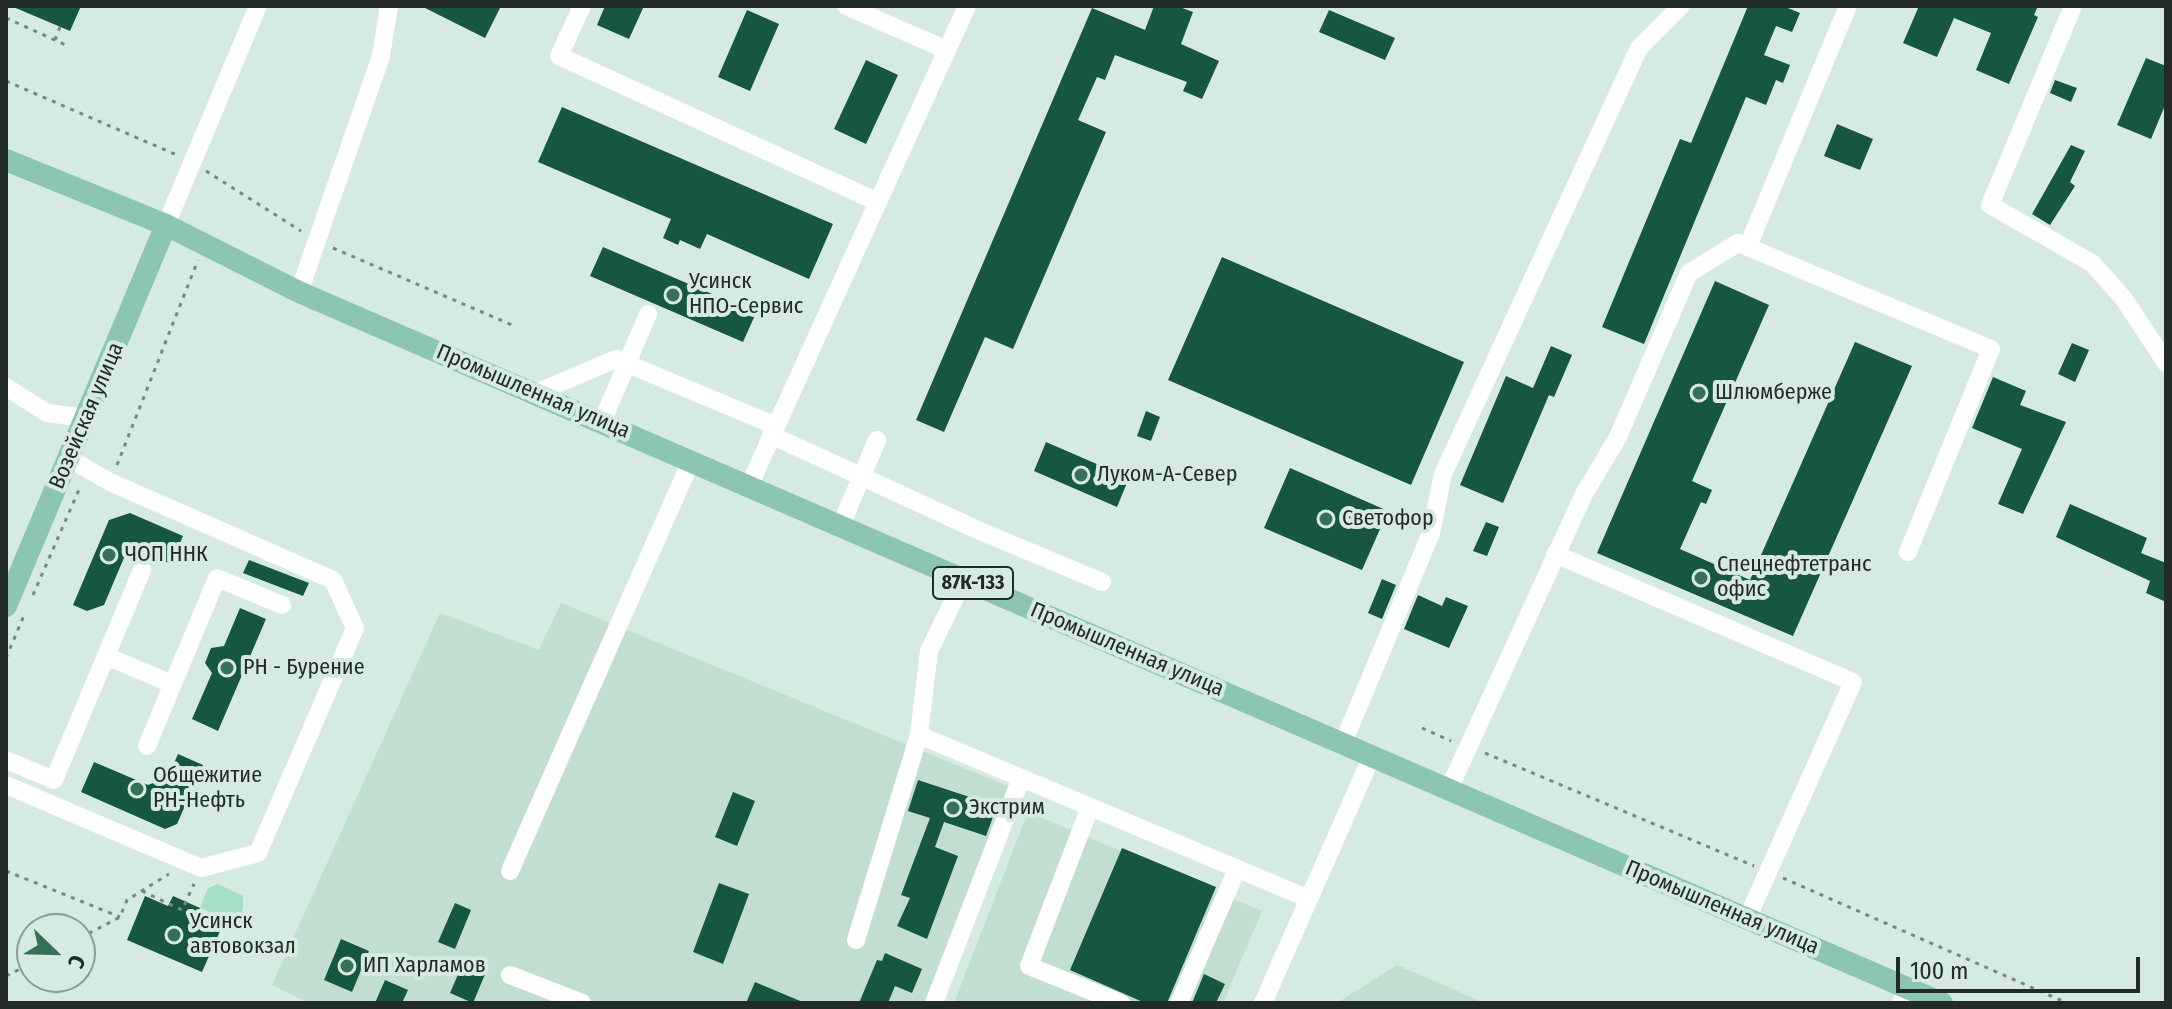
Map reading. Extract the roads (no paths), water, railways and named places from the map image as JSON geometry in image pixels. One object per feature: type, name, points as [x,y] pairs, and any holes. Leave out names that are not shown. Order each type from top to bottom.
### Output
[{"type":"main road","name":"Промышленная улица","points":[[6,160],[166,225],[299,292],[1747,919],[1904,995],[1942,1003]]},
{"type":"main road","name":"Возейская улица","points":[[6,606],[166,225]]},
{"type":"street","points":[[166,225],[258,6]]},
{"type":"street","points":[[299,292],[381,56],[389,6]]},
{"type":"street","points":[[582,6],[559,56],[878,202]]},
{"type":"street","points":[[846,6],[947,50]]},
{"type":"street","points":[[749,486],[967,6]]},
{"type":"street","points":[[1343,743],[1431,533],[1450,460],[1639,48],[1681,6]]},
{"type":"street","points":[[1748,246],[1848,6]]},
{"type":"street","points":[[2073,6],[1990,205],[2092,263],[2124,299],[2166,363]]},
{"type":"street","points":[[1449,789],[1555,554],[1584,494],[1618,437],[1689,273],[1738,243],[1991,349],[1908,552]]},
{"type":"street","points":[[602,422],[648,314]]},
{"type":"street","points":[[536,393],[616,359],[773,430],[980,531],[1102,582]]},
{"type":"street","points":[[6,387],[47,413],[86,418]]},
{"type":"street","points":[[841,525],[877,440]]},
{"type":"street","points":[[6,785],[194,865],[258,853],[355,628],[333,580],[110,482],[70,459]]},
{"type":"street","points":[[510,871],[691,461]]},
{"type":"street","points":[[1555,554],[1853,682],[1747,919]]},
{"type":"street","points":[[6,760],[54,780],[142,570]]},
{"type":"street","points":[[147,746],[217,578],[282,605]]},
{"type":"street","points":[[856,940],[919,735],[929,651],[964,579]]},
{"type":"street","points":[[106,656],[172,684]]},
{"type":"street","points":[[919,735],[1307,898]]},
{"type":"street","points":[[1263,1003],[1372,756]]},
{"type":"street","points":[[934,1003],[1021,778]]},
{"type":"street","points":[[1090,807],[1029,966],[1121,1003]]},
{"type":"street","points":[[1179,1003],[1237,869]]},
{"type":"street","points":[[510,975],[582,1003]]},
{"type":"place","name":"Усинск НПО-Сервис","points":[[673,295]]},
{"type":"place","name":"Шлюмберже","points":[[1699,393]]},
{"type":"place","name":"Луком-А-Север","points":[[1081,475]]},
{"type":"place","name":"Светофор","points":[[1326,519]]},
{"type":"place","name":"ЧОП ННК","points":[[109,555]]},
{"type":"place","name":"Спецнефтетранс офис","points":[[1701,578]]},
{"type":"place","name":"РН - Бурение","points":[[227,668]]},
{"type":"place","name":"Общежитие РН-Нефть","points":[[137,789]]},
{"type":"place","name":"Экстрим","points":[[953,808]]},
{"type":"place","name":"Усинск автовокзал","points":[[174,935]]},
{"type":"place","name":"ИП Харламов","points":[[347,966]]}]
